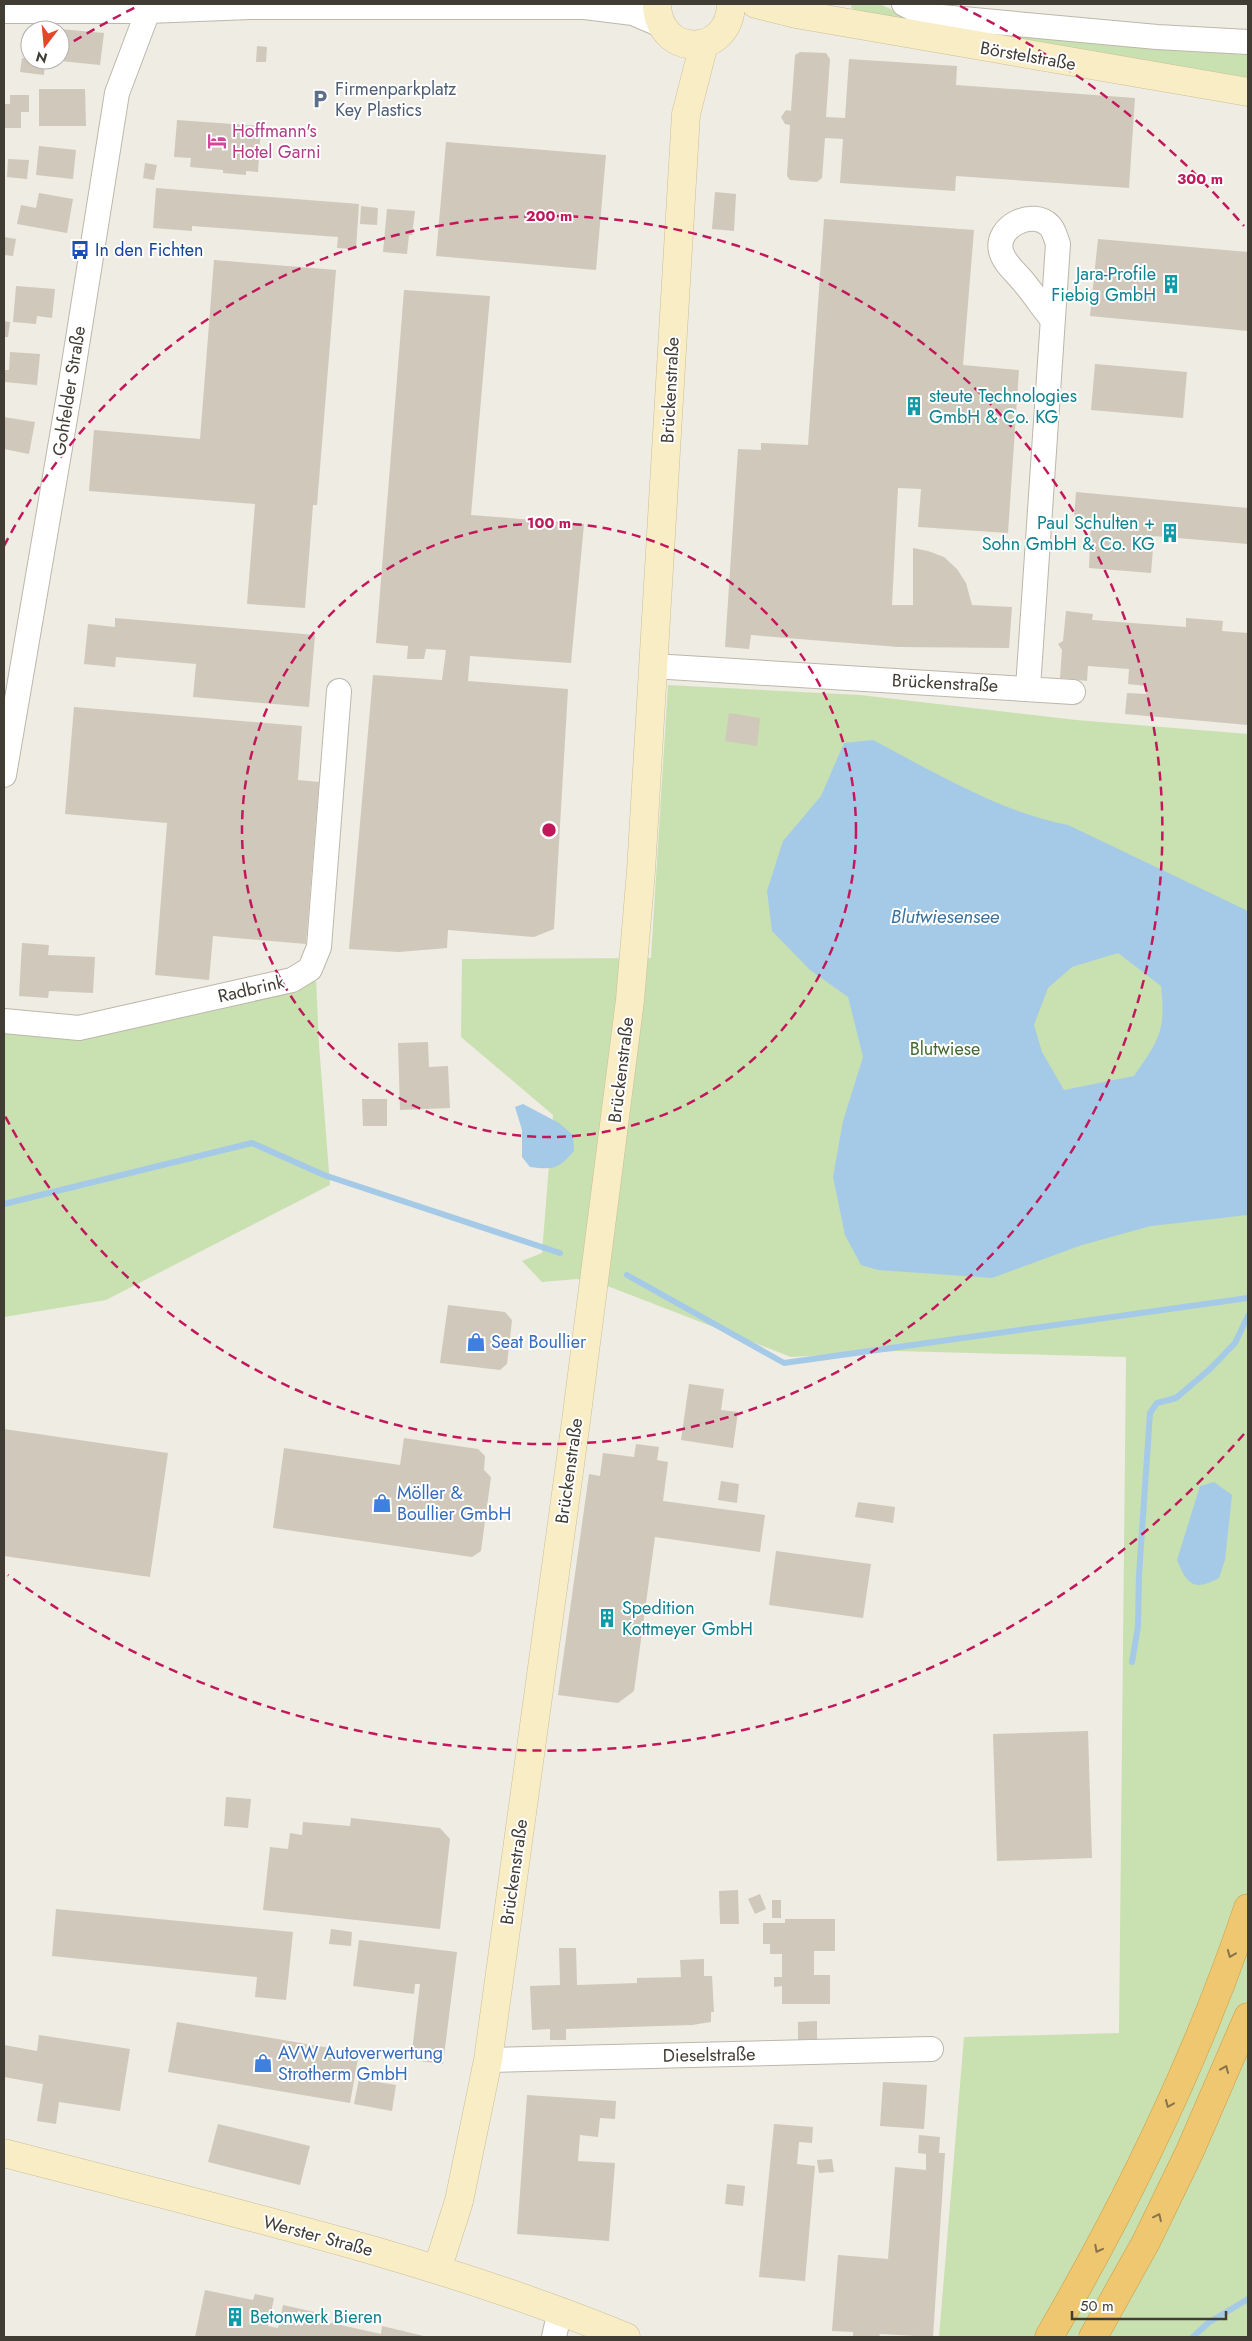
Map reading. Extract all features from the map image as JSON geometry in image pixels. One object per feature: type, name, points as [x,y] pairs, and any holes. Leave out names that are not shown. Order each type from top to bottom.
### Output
[{"type":"highway","points":[[1049,2337],[1146,2159],[1198,2038],[1248,1908]]},
{"type":"highway","points":[[1094,2337],[1146,2242],[1190,2150],[1248,2017]]},
{"type":"main road","name":"Brückenstraße","points":[[437,2270],[459,2201],[488,2060],[575,1431],[630,1000],[640,890],[686,114],[713,37],[728,22],[730,4]]},
{"type":"main road","name":"Börstelstraße","points":[[713,37],[755,12],[805,12],[1029,56],[1248,92]]},
{"type":"main road","name":"Brückenstraße","points":[[664,22],[686,114]]},
{"type":"main road","points":[[664,22],[693,45],[713,37]]},
{"type":"main road","name":"Werster Straße","points":[[4,2153],[437,2270],[560,2310],[626,2337]]},
{"type":"street","name":"Börstelstraße","points":[[904,4],[924,14],[941,17],[1157,37],[1248,42]]},
{"type":"street","points":[[4,10],[148,11],[390,5],[593,5],[664,22]]},
{"type":"street","name":"Gohfelder Straße","points":[[4,775],[70,388],[117,93],[148,11]]},
{"type":"street","points":[[1028,688],[1052,319]]},
{"type":"street","name":"Brückenstraße","points":[[653,666],[1073,692]]},
{"type":"street","name":"Radbrink","points":[[4,1021],[79,1028],[292,980],[310,968],[319,947],[339,691]]},
{"type":"street","name":"Dieselstraße","points":[[488,2060],[931,2049]]},
{"type":"street","points":[[554,2337],[560,2310]]},
{"type":"green space","points":[[852,4],[880,4],[905,16],[939,26],[1248,55],[1248,90],[859,15],[851,7]]},
{"type":"green space","name":"Blutwiese","points":[[668,685],[860,695],[1076,720],[1248,734],[1248,2337],[939,2337],[964,2037],[1119,2033],[1126,1357],[897,1351],[791,1357],[610,1287],[577,1279],[542,1282],[522,1261],[542,1253],[553,1115],[461,1037],[462,959],[651,958]]},
{"type":"green space","points":[[316,978],[319,1045],[330,1185],[106,1300],[4,1317],[4,1030]]},
{"type":"water","name":"Blutwiesensee","points":[[873,740],[968,790],[1018,811],[1068,825],[1248,911],[1248,1215],[1151,1226],[1082,1245],[992,1278],[878,1270],[861,1265],[845,1235],[833,1177],[843,1121],[863,1057],[848,997],[810,970],[772,931],[767,891],[783,841],[821,796],[844,743]],"holes":[[[1118,953],[1161,986],[1162,1014],[1159,1034],[1155,1044],[1134,1076],[1064,1090],[1042,1052],[1034,1025],[1048,988],[1072,967]]]},
{"type":"water","points":[[523,1104],[559,1123],[573,1135],[574,1151],[560,1165],[550,1168],[530,1167],[522,1157],[522,1130],[515,1107]]},
{"type":"water","points":[[1214,1482],[1232,1495],[1225,1560],[1219,1578],[1197,1585],[1188,1580],[1184,1575],[1177,1560],[1200,1486]]},
{"type":"building","points":[[70,30],[104,33],[100,65],[70,62]]},
{"type":"building","points":[[257,46],[267,47],[266,62],[256,62]]},
{"type":"building","points":[[800,52],[826,53],[830,59],[826,117],[845,118],[849,59],[957,66],[956,85],[1135,98],[1129,188],[956,176],[955,191],[840,183],[843,139],[825,138],[822,178],[817,182],[790,180],[787,176],[790,125],[785,124],[781,117],[786,110],[791,111],[795,55]]},
{"type":"building","points":[[20,70],[44,70],[44,75],[20,72]]},
{"type":"building","points":[[39,89],[85,89],[86,126],[39,126]]},
{"type":"building","points":[[10,95],[29,95],[29,112],[21,112],[21,128],[4,128],[4,104],[10,104]]},
{"type":"building","points":[[177,120],[261,126],[258,172],[246,171],[246,175],[223,173],[223,170],[190,167],[191,158],[174,157]]},
{"type":"building","points":[[446,142],[606,155],[596,270],[436,256]]},
{"type":"building","points":[[39,146],[76,150],[73,179],[36,175]]},
{"type":"building","points":[[8,159],[29,160],[27,179],[7,177]]},
{"type":"building","points":[[145,163],[157,165],[154,180],[143,178]]},
{"type":"building","points":[[156,188],[359,204],[356,249],[337,248],[338,237],[192,226],[192,231],[153,228]]},
{"type":"building","points":[[715,192],[736,194],[734,231],[712,229]]},
{"type":"building","points":[[39,193],[73,199],[67,233],[17,224],[21,205],[36,208]]},
{"type":"building","points":[[361,206],[378,208],[377,225],[360,224]]},
{"type":"building","points":[[387,209],[415,211],[412,235],[409,235],[407,254],[383,252]]},
{"type":"building","name":"steute Technologies GmbH & Co. KG","points":[[824,219],[974,230],[963,365],[1019,370],[1008,533],[918,527],[921,489],[898,488],[892,605],[913,605],[913,548],[928,551],[944,557],[957,569],[966,583],[972,605],[1012,607],[1009,648],[898,647],[751,635],[749,649],[725,647],[738,449],[761,450],[761,443],[808,445]]},
{"type":"building","points":[[4,237],[16,239],[13,256],[4,255]]},
{"type":"building","name":"Jara-Profile Fiebig GmbH","points":[[1098,239],[1248,252],[1248,331],[1090,316]]},
{"type":"building","points":[[214,260],[336,270],[317,505],[313,505],[305,608],[247,604],[255,504],[89,491],[94,430],[200,439]]},
{"type":"building","points":[[16,286],[55,289],[52,318],[37,316],[36,324],[13,322]]},
{"type":"building","points":[[404,290],[490,296],[471,515],[584,524],[571,663],[470,656],[468,681],[568,689],[554,929],[534,937],[448,930],[447,948],[399,952],[349,949],[373,675],[442,680],[446,650],[426,649],[424,659],[407,659],[408,646],[376,643]]},
{"type":"building","points":[[4,321],[10,322],[8,337],[4,337]]},
{"type":"building","points":[[10,352],[40,354],[37,385],[4,382],[4,370],[9,370]]},
{"type":"building","points":[[1095,364],[1187,372],[1183,418],[1091,410]]},
{"type":"building","points":[[4,417],[35,422],[29,454],[4,449]]},
{"type":"building","name":"Paul Schulten + Sohn GmbH & Co. KG","points":[[1076,492],[1248,508],[1248,544],[1154,536],[1151,573],[1089,568],[1091,520],[1074,519]]},
{"type":"building","points":[[1066,611],[1093,614],[1092,620],[1186,627],[1186,618],[1223,621],[1222,631],[1248,633],[1248,725],[1125,714],[1127,693],[1146,694],[1146,686],[1128,684],[1129,669],[1088,666],[1087,681],[1060,678],[1062,650],[1058,644],[1063,641]]},
{"type":"building","points":[[115,618],[315,635],[309,707],[193,697],[196,664],[116,657],[115,667],[84,664],[88,624],[115,627]]},
{"type":"building","points":[[74,707],[302,726],[298,780],[319,782],[306,944],[213,936],[209,980],[155,975],[167,823],[65,814]]},
{"type":"building","points":[[729,713],[760,718],[757,746],[725,741]]},
{"type":"building","points":[[22,943],[49,945],[48,955],[95,957],[93,993],[49,991],[48,998],[19,996]]},
{"type":"building","points":[[428,1042],[429,1067],[448,1066],[450,1108],[400,1110],[398,1043]]},
{"type":"building","points":[[362,1099],[387,1099],[387,1126],[363,1126]]},
{"type":"building","name":"Seat Boullier","points":[[448,1305],[505,1312],[512,1320],[507,1364],[500,1370],[440,1363]]},
{"type":"building","points":[[689,1384],[724,1389],[721,1410],[738,1412],[733,1448],[681,1440]]},
{"type":"building","points":[[4,1429],[168,1453],[150,1577],[4,1556]]},
{"type":"building","name":"Möller & Boullier GmbH","points":[[404,1438],[478,1449],[485,1456],[484,1470],[491,1477],[481,1551],[472,1557],[273,1528],[284,1448],[400,1465]]},
{"type":"building","name":"Spedition Kottmeyer GmbH","points":[[636,1444],[659,1447],[657,1460],[668,1462],[663,1501],[765,1515],[760,1552],[655,1537],[634,1691],[618,1703],[558,1695],[589,1474],[600,1476],[603,1453],[634,1457]]},
{"type":"building","points":[[721,1481],[739,1484],[737,1503],[718,1500]]},
{"type":"building","points":[[858,1502],[895,1507],[893,1523],[855,1517]]},
{"type":"building","points":[[776,1551],[871,1564],[863,1618],[769,1605]]},
{"type":"building","points":[[1088,1731],[1092,1858],[997,1861],[993,1734]]},
{"type":"building","points":[[226,1797],[251,1799],[248,1828],[224,1826]]},
{"type":"building","points":[[351,1818],[440,1828],[450,1839],[440,1929],[263,1910],[270,1847],[288,1849],[290,1833],[302,1835],[303,1822],[350,1826]]},
{"type":"building","points":[[738,1890],[739,1924],[720,1924],[719,1891]]},
{"type":"building","points":[[760,1894],[766,1909],[755,1914],[748,1899]]},
{"type":"building","points":[[772,1900],[781,1900],[781,1918],[772,1918]]},
{"type":"building","points":[[56,1909],[293,1932],[286,2000],[255,1997],[257,1977],[52,1956]]},
{"type":"building","points":[[785,1919],[835,1919],[835,1951],[814,1951],[814,1975],[830,1975],[830,2004],[782,2004],[782,1986],[774,1987],[774,1977],[782,1977],[782,1954],[770,1954],[770,1944],[763,1944],[763,1923],[785,1923]]},
{"type":"building","points":[[331,1929],[352,1932],[351,1946],[329,1944]]},
{"type":"building","points":[[359,1940],[457,1952],[443,2064],[411,2060],[420,1984],[415,1984],[414,1994],[353,1986]]},
{"type":"building","points":[[559,1948],[576,1948],[577,1985],[637,1983],[637,1978],[681,1977],[680,1960],[704,1959],[704,1976],[712,1976],[714,2012],[711,2012],[711,2022],[692,2025],[566,2029],[566,2040],[550,2040],[550,2029],[532,2030],[530,1986],[560,1985]]},
{"type":"building","points":[[817,2021],[817,2043],[798,2043],[798,2022]]},
{"type":"building","name":"AVW Autoverwertung Strotherm GmbH","points":[[177,2022],[359,2053],[350,2103],[168,2072]]},
{"type":"building","points":[[39,2035],[130,2049],[120,2111],[59,2102],[56,2124],[37,2121],[43,2084],[4,2077],[4,2045],[37,2051]]},
{"type":"building","points":[[359,2079],[396,2085],[392,2111],[354,2104]]},
{"type":"building","points":[[883,2082],[927,2085],[924,2129],[880,2126]]},
{"type":"building","points":[[527,2095],[616,2101],[615,2119],[600,2118],[598,2137],[580,2135],[578,2161],[615,2163],[609,2241],[517,2234]]},
{"type":"building","points":[[218,2124],[310,2146],[300,2185],[208,2162]]},
{"type":"building","points":[[774,2124],[813,2127],[812,2143],[799,2142],[797,2164],[815,2166],[805,2281],[759,2277]]},
{"type":"building","points":[[919,2135],[940,2137],[939,2153],[945,2153],[933,2337],[880,2334],[879,2337],[853,2337],[853,2332],[832,2331],[838,2255],[888,2259],[895,2167],[926,2170],[926,2154],[918,2153]]},
{"type":"building","points":[[832,2159],[834,2172],[819,2173],[817,2160]]},
{"type":"building","points":[[727,2184],[745,2186],[743,2206],[725,2204]]},
{"type":"building","name":"Betonwerk Bieren","points":[[205,2290],[253,2300],[255,2294],[274,2298],[268,2326],[278,2328],[283,2305],[319,2313],[318,2320],[381,2334],[382,2326],[428,2337],[195,2337]]},
{"type":"waterway","points":[[4,1204],[252,1143],[324,1175],[560,1253]]},
{"type":"waterway","points":[[627,1275],[784,1363],[1248,1298]]},
{"type":"waterway","points":[[1132,1662],[1138,1627],[1139,1575],[1150,1413],[1157,1403],[1176,1398],[1210,1369],[1235,1343],[1248,1316]]},
{"type":"waterway","points":[[1193,2337],[1208,2323],[1248,2299]]},
{"type":"place","name":"Firmenparkplatz Key Plastics","points":[[320,99]]},
{"type":"place","name":"Hoffmann's Hotel Garni","points":[[217,141]]},
{"type":"place","name":"In den Fichten","points":[[80,250]]},
{"type":"place","name":"Jara-Profile Fiebig GmbH","points":[[1171,284]]},
{"type":"place","name":"steute Technologies GmbH & Co. KG","points":[[914,406]]},
{"type":"place","name":"Paul Schulten + Sohn GmbH & Co. KG","points":[[1170,533]]},
{"type":"place","name":"Seat Boullier","points":[[476,1342]]},
{"type":"place","name":"Möller & Boullier GmbH","points":[[382,1503]]},
{"type":"place","name":"Spedition Kottmeyer GmbH","points":[[607,1618]]},
{"type":"place","name":"AVW Autoverwertung Strotherm GmbH","points":[[263,2063]]},
{"type":"place","name":"Betonwerk Bieren","points":[[235,2317]]}]
